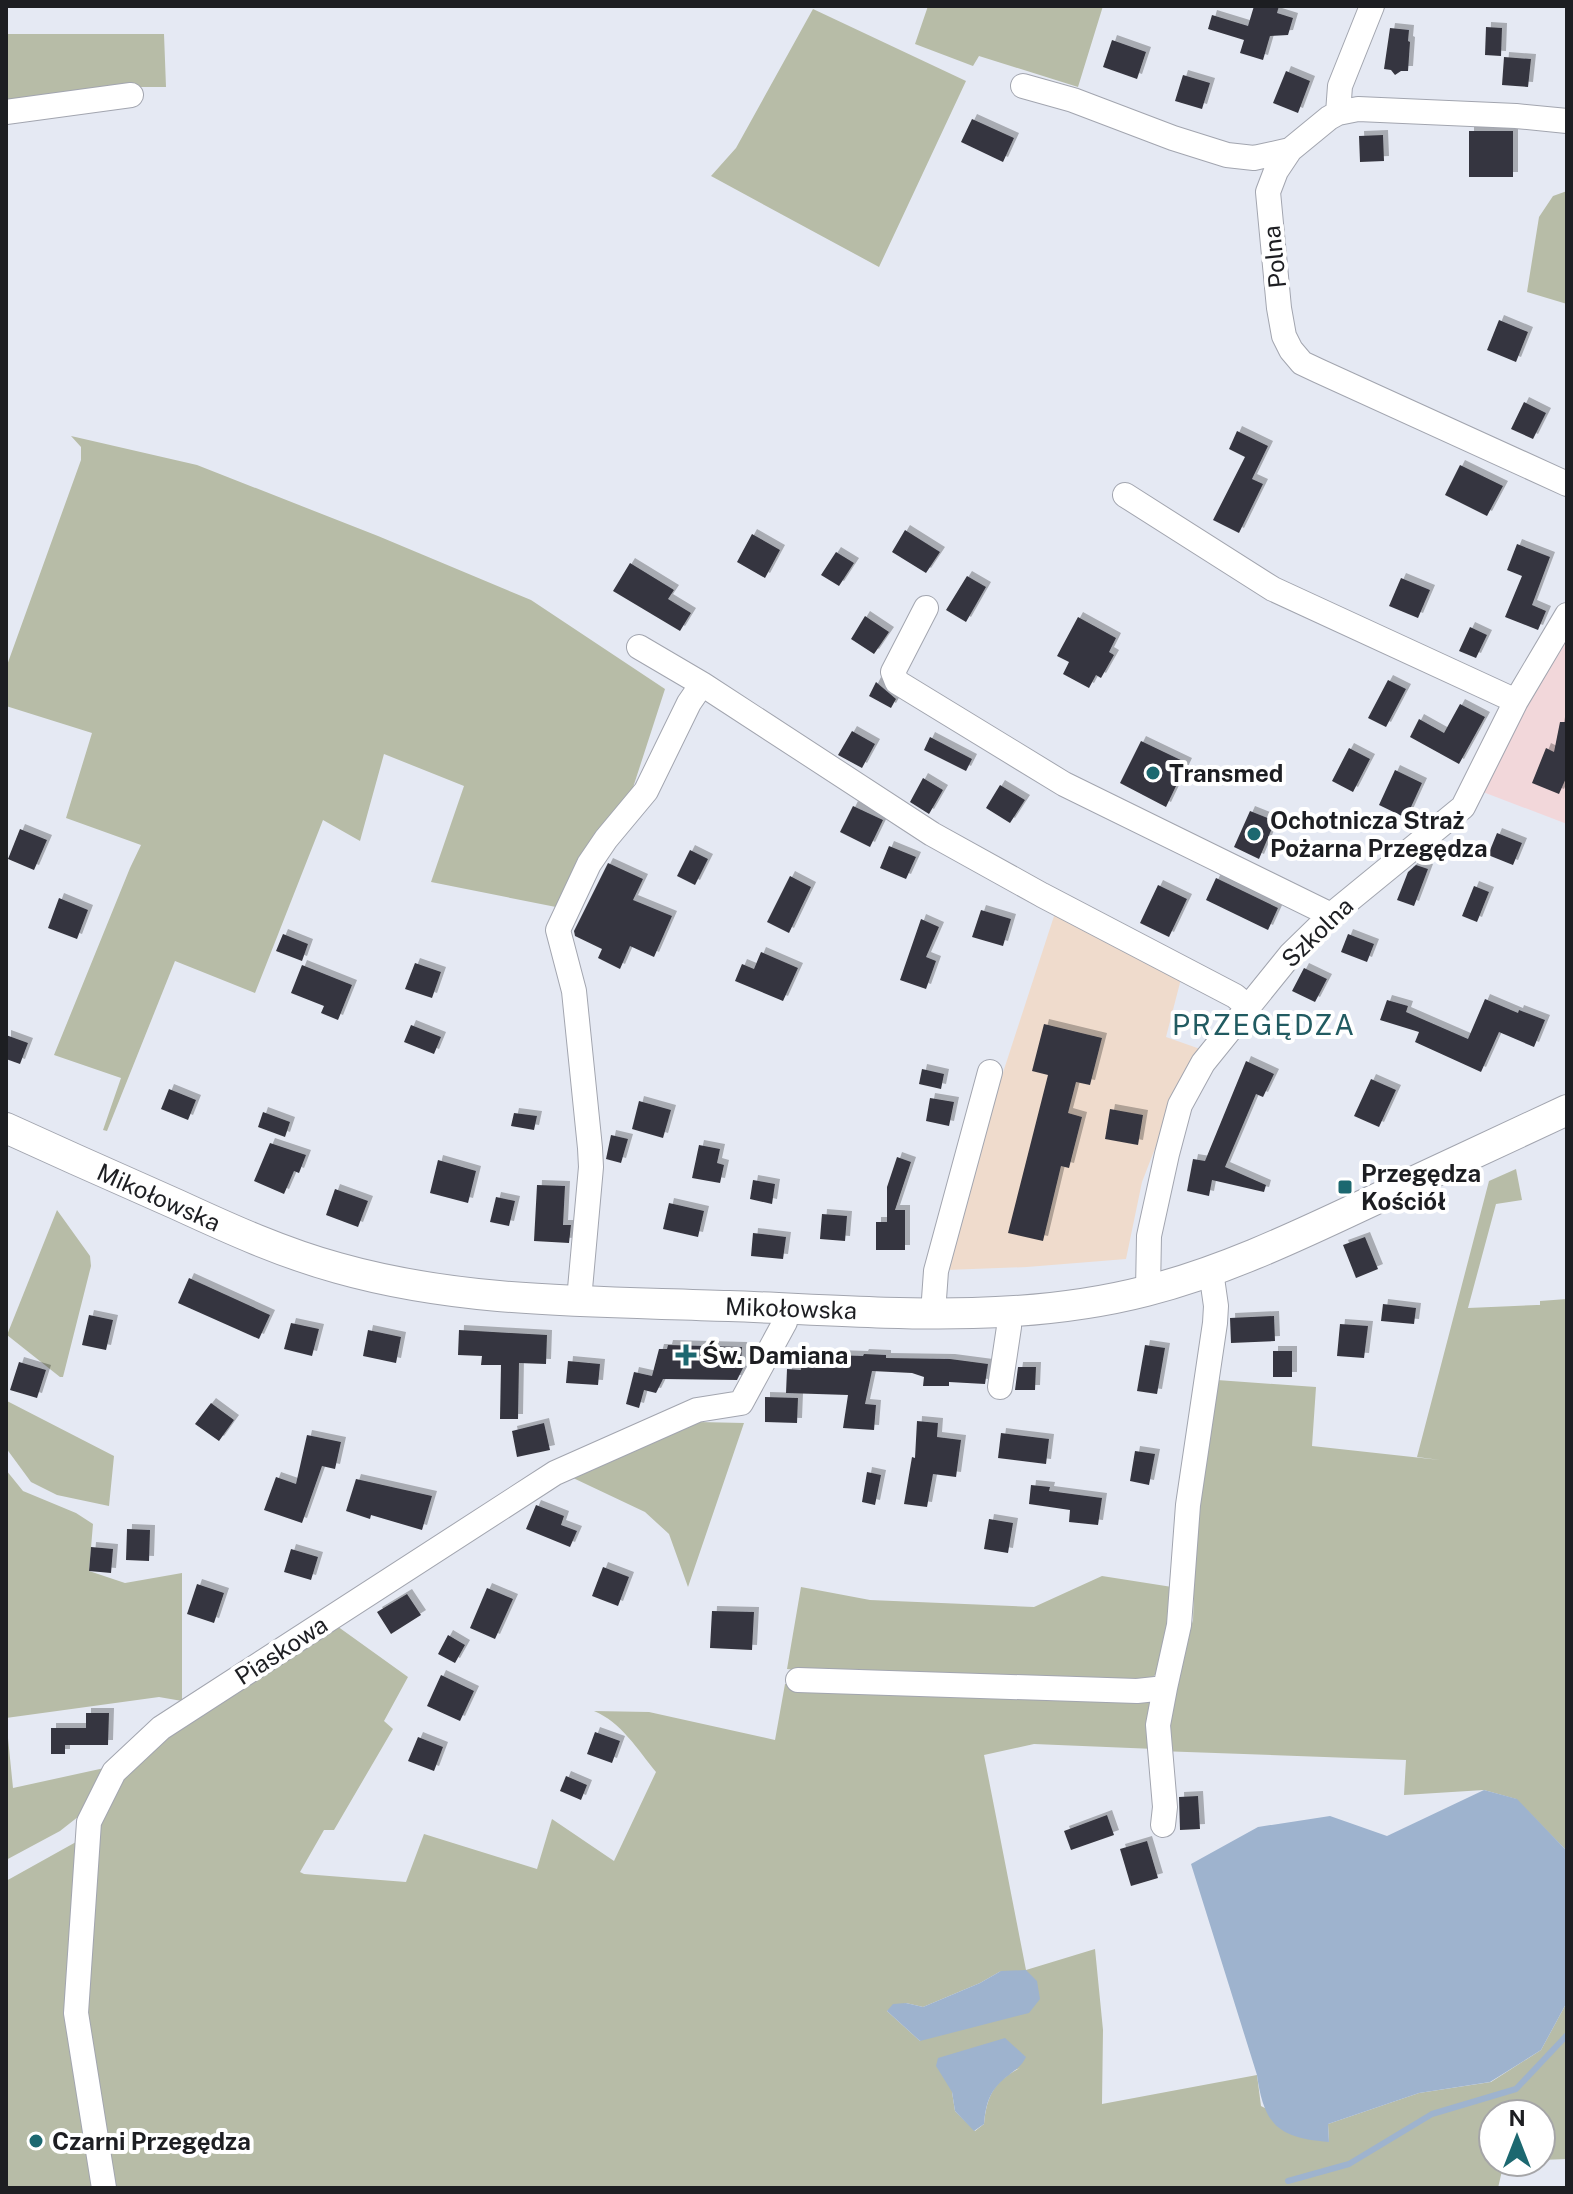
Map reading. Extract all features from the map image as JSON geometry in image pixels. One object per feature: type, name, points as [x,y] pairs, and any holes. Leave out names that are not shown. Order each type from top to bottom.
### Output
[{"type":"main road","name":"Mikołowska","points":[[6,1128],[246,1235],[324,1264],[436,1290],[579,1300],[933,1313],[1007,1312],[1087,1304],[1211,1271],[1286,1241],[1567,1110]]},
{"type":"street","points":[[1372,6],[1340,86],[1338,113],[1370,109],[1567,121]]},
{"type":"street","points":[[1023,86],[1073,100],[1194,146],[1237,157],[1254,158],[1290,150]]},
{"type":"street","points":[[6,112],[131,95]]},
{"type":"street","name":"Polna","points":[[1338,113],[1290,150],[1276,171],[1268,192],[1283,332],[1299,360],[1567,484]]},
{"type":"street","points":[[1237,157],[1268,192]]},
{"type":"street","points":[[1125,495],[1273,589],[1516,701]]},
{"type":"street","points":[[926,608],[893,672],[897,682],[1064,784],[1331,915]]},
{"type":"street","name":"Szkolna","points":[[1148,1290],[1149,1236],[1180,1105],[1203,1063],[1291,954],[1331,915],[1463,807],[1516,701],[1567,615]]},
{"type":"street","points":[[639,647],[702,684],[932,834],[1235,996],[1247,1006]]},
{"type":"street","points":[[579,1300],[590,1148],[574,991],[558,930],[589,864],[646,791],[689,703],[702,684]]},
{"type":"street","points":[[933,1313],[936,1271],[990,1072]]},
{"type":"street","points":[[1163,1825],[1165,1807],[1158,1725],[1179,1625],[1188,1505],[1215,1323],[1211,1271]]},
{"type":"street","name":"Piaskowa","points":[[104,2188],[76,2013],[89,1822],[114,1772],[161,1728],[555,1473],[697,1410],[741,1403],[785,1322],[786,1308]]},
{"type":"street","points":[[1000,1387],[1009,1327],[1007,1312]]},
{"type":"street","points":[[798,1680],[1137,1691],[1165,1688]]},
{"type":"shaded area","points":[[1567,640],[1567,824],[1483,792],[1535,691]]},
{"type":"shaded area","points":[[1055,913],[1182,975],[1166,1037],[1203,1050],[1180,1084],[1142,1182],[1126,1259],[946,1270],[982,1137]]},
{"type":"green space","points":[[928,6],[1103,6],[1078,87],[979,56],[973,66],[915,44]]},
{"type":"green space","points":[[813,9],[966,81],[879,267],[711,176],[736,148]]},
{"type":"green space","points":[[6,34],[164,34],[166,87],[138,87],[6,103]]},
{"type":"green space","points":[[1567,191],[1567,304],[1527,292],[1539,217],[1553,196]]},
{"type":"green space","points":[[71,436],[197,465],[531,600],[665,689],[628,803],[561,908],[431,882],[464,786],[384,754],[360,841],[323,820],[255,993],[175,961],[107,1131],[103,1130],[121,1078],[54,1055],[141,845],[66,818],[92,733],[6,706],[6,668],[81,460],[81,447]]},
{"type":"green space","points":[[1516,1169],[1522,1200],[1496,1204],[1468,1308],[1540,1305],[1540,1301],[1567,1299],[1567,1851],[1516,1799],[1484,1790],[1404,1795],[1406,1760],[1159,1751],[1168,1704],[1193,1620],[1197,1503],[1217,1380],[1316,1387],[1312,1446],[1440,1460],[1417,1457],[1489,1181]]},
{"type":"green space","points":[[57,1210],[90,1256],[91,1266],[63,1377],[7,1335]]},
{"type":"green space","points":[[6,1397],[7,1401],[114,1456],[109,1506],[57,1495],[31,1482],[6,1448]]},
{"type":"green space","points":[[698,1422],[744,1423],[688,1587],[669,1534],[645,1512],[571,1477]]},
{"type":"green space","points":[[6,1470],[23,1491],[76,1513],[93,1524],[89,1571],[125,1583],[182,1573],[182,1701],[159,1697],[6,1718]]},
{"type":"green space","points":[[1102,1576],[1172,1587],[1161,1668],[1146,1685],[834,1674],[787,1669],[801,1587],[870,1600],[1034,1607]]},
{"type":"green space","points":[[330,1621],[408,1677],[384,1721],[393,1729],[334,1830],[324,1830],[300,1872],[304,1874],[406,1882],[424,1834],[537,1869],[552,1819],[614,1861],[656,1772],[621,1729],[594,1711],[649,1712],[775,1740],[785,1684],[1152,1696],[1155,1749],[1034,1744],[984,1755],[1026,1970],[1095,1949],[1103,2030],[1102,2104],[1257,2075],[1261,2106],[1329,2142],[1328,2124],[1419,2093],[1491,2082],[1541,2050],[1567,2002],[1567,2159],[1557,2159],[1557,2098],[1477,2098],[1477,2178],[1500,2178],[1498,2188],[111,2188],[81,2008],[95,1825],[123,1773],[168,1731]],"holes":[[[1001,1971],[920,2041],[887,2011],[906,2003],[923,2007]],[[1020,2068],[993,2090],[984,2124],[975,2131],[955,2111],[952,2092]]]},
{"type":"green space","points":[[6,1718],[13,1788],[109,1767],[88,1809],[60,1831],[6,1860]]},
{"type":"green space","points":[[76,1842],[68,2034],[107,2188],[6,2188],[6,1881]]},
{"type":"water","points":[[1484,1790],[1517,1799],[1567,1851],[1567,2002],[1541,2050],[1490,2082],[1419,2093],[1328,2124],[1329,2142],[1286,2132],[1270,2118],[1264,2106],[1191,1864],[1258,1827],[1330,1816],[1387,1836]]},
{"type":"water","points":[[1026,1970],[1037,1981],[1040,1999],[1029,2013],[920,2041],[887,2011],[893,2004],[923,2007],[1001,1971]]},
{"type":"water","points":[[1005,2038],[1026,2057],[993,2091],[984,2124],[974,2131],[955,2111],[952,2092],[936,2066],[938,2058]]},
{"type":"building","points":[[1254,6],[1279,6],[1277,13],[1293,18],[1288,35],[1270,36],[1263,60],[1240,53],[1244,40],[1208,29],[1212,15],[1248,26]]},
{"type":"building","points":[[1486,27],[1502,28],[1501,56],[1485,55]]},
{"type":"building","points":[[1390,28],[1409,30],[1408,71],[1395,75],[1391,70],[1384,69]]},
{"type":"building","points":[[1112,40],[1146,52],[1137,79],[1103,67]]},
{"type":"building","points":[[1504,57],[1531,59],[1528,87],[1502,85]]},
{"type":"building","points":[[1286,71],[1310,81],[1298,113],[1273,103]]},
{"type":"building","points":[[1183,75],[1210,83],[1202,109],[1175,101]]},
{"type":"building","points":[[972,119],[1014,138],[1003,162],[961,142]]},
{"type":"building","points":[[1469,131],[1513,131],[1513,177],[1469,177]]},
{"type":"building","points":[[1383,135],[1384,161],[1360,162],[1359,136]]},
{"type":"building","points":[[1499,320],[1528,332],[1516,362],[1487,350]]},
{"type":"building","points":[[1524,402],[1546,413],[1533,439],[1511,429]]},
{"type":"building","points":[[1237,431],[1268,446],[1252,479],[1263,484],[1239,533],[1213,520],[1245,457],[1229,449]]},
{"type":"building","points":[[1460,465],[1503,486],[1487,516],[1445,495]]},
{"type":"building","points":[[905,530],[940,552],[926,573],[892,552]]},
{"type":"building","points":[[752,534],[780,550],[765,578],[737,562]]},
{"type":"building","points":[[1517,544],[1550,557],[1532,605],[1546,611],[1538,630],[1505,617],[1522,576],[1507,570]]},
{"type":"building","points":[[836,552],[854,563],[839,586],[821,575]]},
{"type":"building","points":[[630,563],[674,590],[668,599],[691,613],[680,631],[613,591]]},
{"type":"building","points":[[967,576],[986,587],[966,622],[946,610]]},
{"type":"building","points":[[1401,578],[1430,590],[1418,618],[1389,606]]},
{"type":"building","points":[[865,616],[889,632],[874,654],[851,639]]},
{"type":"building","points":[[1078,617],[1116,638],[1109,652],[1114,655],[1101,678],[1096,675],[1089,688],[1063,674],[1069,662],[1057,656]]},
{"type":"building","points":[[1470,627],[1487,635],[1476,658],[1459,651]]},
{"type":"building","points":[[1388,680],[1406,689],[1386,727],[1368,718]]},
{"type":"building","points":[[876,682],[896,699],[891,708],[869,696]]},
{"type":"building","points":[[1460,704],[1485,717],[1459,764],[1410,737],[1419,719],[1444,733]]},
{"type":"building","points":[[1560,722],[1567,722],[1567,776],[1559,794],[1532,783],[1546,748],[1554,752]]},
{"type":"building","points":[[852,731],[875,744],[862,768],[838,755]]},
{"type":"building","points":[[930,737],[972,759],[966,771],[924,750]]},
{"type":"building","name":"Transmed","points":[[1141,741],[1187,763],[1166,807],[1120,783]]},
{"type":"building","points":[[1349,748],[1370,759],[1353,792],[1332,781]]},
{"type":"building","points":[[1395,770],[1422,783],[1406,818],[1379,805]]},
{"type":"building","points":[[923,778],[943,790],[929,814],[910,802]]},
{"type":"building","points":[[1000,785],[1025,800],[1010,823],[986,808]]},
{"type":"building","points":[[853,806],[883,820],[870,847],[840,832]]},
{"type":"building","name":"Ochotnicza Straż Pożarna Przegędza","points":[[1250,811],[1275,821],[1259,859],[1234,847]]},
{"type":"building","points":[[20,829],[47,840],[34,870],[8,859]]},
{"type":"building","points":[[1497,833],[1522,843],[1513,865],[1488,855]]},
{"type":"building","points":[[889,846],[916,857],[906,879],[880,868]]},
{"type":"building","points":[[690,850],[708,859],[695,885],[677,876]]},
{"type":"building","points":[[608,863],[643,879],[633,900],[672,916],[654,957],[630,946],[620,969],[598,958],[602,949],[575,936],[574,931]]},
{"type":"building","points":[[1416,865],[1428,869],[1414,906],[1397,900],[1408,872]]},
{"type":"building","points":[[790,876],[811,887],[789,933],[767,922]]},
{"type":"building","points":[[1216,878],[1278,908],[1268,930],[1206,900]]},
{"type":"building","points":[[1158,885],[1187,899],[1169,937],[1140,923]]},
{"type":"building","points":[[1474,886],[1489,892],[1477,922],[1462,916]]},
{"type":"building","points":[[59,898],[88,910],[77,939],[48,928]]},
{"type":"building","points":[[981,910],[1011,919],[1003,946],[972,937]]},
{"type":"building","points":[[921,919],[939,927],[926,957],[936,961],[926,989],[900,980]]},
{"type":"building","points":[[283,934],[308,944],[302,961],[276,951]]},
{"type":"building","points":[[1348,934],[1374,944],[1367,962],[1341,952]]},
{"type":"building","points":[[761,952],[798,968],[783,1001],[735,981],[742,964],[754,969]]},
{"type":"building","points":[[415,963],[441,972],[432,998],[405,989]]},
{"type":"building","points":[[302,965],[352,985],[338,1020],[321,1013],[324,1006],[291,993]]},
{"type":"building","points":[[1304,968],[1327,979],[1315,1002],[1292,991]]},
{"type":"building","points":[[1485,999],[1545,1020],[1534,1047],[1499,1032],[1481,1072],[1415,1042],[1419,1032],[1380,1020],[1387,1000],[1408,1006],[1406,1012],[1468,1039]]},
{"type":"building","points":[[1044,1024],[1102,1038],[1090,1085],[1076,1082],[1068,1113],[1082,1117],[1069,1168],[1061,1166],[1043,1241],[1008,1233],[1048,1075],[1032,1071]]},
{"type":"building","points":[[411,1025],[441,1037],[434,1054],[404,1042]]},
{"type":"building","points":[[6,1035],[28,1043],[20,1064],[6,1059]]},
{"type":"building","points":[[1246,1061],[1274,1074],[1263,1097],[1256,1094],[1225,1167],[1266,1185],[1264,1192],[1212,1180],[1209,1196],[1187,1191],[1193,1159],[1205,1161]]},
{"type":"building","points":[[922,1069],[944,1074],[941,1089],[919,1084]]},
{"type":"building","points":[[1371,1079],[1396,1090],[1379,1127],[1354,1116]]},
{"type":"building","points":[[169,1089],[196,1100],[188,1120],[161,1109]]},
{"type":"building","points":[[930,1098],[954,1102],[949,1126],[926,1121]]},
{"type":"building","points":[[639,1101],[671,1110],[663,1138],[632,1129]]},
{"type":"building","points":[[1110,1109],[1143,1115],[1138,1145],[1105,1139]]},
{"type":"building","points":[[263,1112],[290,1122],[285,1137],[258,1127]]},
{"type":"building","points":[[514,1113],[537,1116],[534,1130],[511,1126]]},
{"type":"building","points":[[611,1135],[628,1139],[621,1163],[606,1159]]},
{"type":"building","points":[[270,1143],[306,1155],[299,1173],[294,1171],[284,1194],[254,1181]]},
{"type":"building","points":[[699,1145],[720,1149],[717,1163],[724,1165],[720,1183],[692,1178]]},
{"type":"building","points":[[897,1157],[911,1162],[895,1210],[905,1210],[905,1250],[876,1250],[876,1222],[887,1222],[887,1187]]},
{"type":"building","points":[[438,1160],[476,1171],[468,1203],[430,1193]]},
{"type":"building","points":[[753,1180],[775,1184],[772,1204],[750,1199]]},
{"type":"building","points":[[537,1185],[565,1186],[563,1225],[571,1225],[569,1243],[534,1241]]},
{"type":"building","points":[[335,1189],[368,1201],[358,1227],[326,1215]]},
{"type":"building","points":[[496,1197],[515,1201],[509,1226],[490,1222]]},
{"type":"building","points":[[669,1203],[704,1211],[698,1237],[663,1229]]},
{"type":"building","points":[[822,1214],[847,1216],[845,1241],[820,1239]]},
{"type":"building","points":[[753,1233],[786,1237],[783,1259],[751,1256]]},
{"type":"building","points":[[1365,1237],[1378,1269],[1356,1278],[1343,1245]]},
{"type":"building","points":[[189,1278],[270,1315],[259,1339],[178,1303]]},
{"type":"building","points":[[1383,1304],[1416,1308],[1414,1324],[1381,1321]]},
{"type":"building","points":[[89,1315],[113,1320],[106,1350],[82,1345]]},
{"type":"building","points":[[1274,1316],[1275,1341],[1231,1343],[1230,1318]]},
{"type":"building","points":[[291,1323],[319,1329],[312,1356],[284,1349]]},
{"type":"building","points":[[1340,1324],[1368,1326],[1364,1358],[1337,1356]]},
{"type":"building","points":[[368,1330],[401,1337],[396,1363],[363,1356]]},
{"type":"building","points":[[459,1330],[547,1335],[546,1364],[519,1363],[518,1419],[500,1419],[501,1365],[481,1365],[482,1356],[458,1355]]},
{"type":"building","points":[[668,1345],[742,1347],[741,1363],[745,1364],[737,1380],[663,1379],[656,1393],[644,1390],[639,1408],[626,1404],[634,1372],[652,1376],[659,1349],[667,1349]]},
{"type":"building","points":[[1145,1345],[1165,1348],[1157,1394],[1137,1391]]},
{"type":"building","points":[[1273,1351],[1292,1351],[1292,1377],[1273,1377]]},
{"type":"building","points":[[802,1354],[886,1355],[886,1358],[950,1359],[988,1364],[985,1384],[949,1382],[949,1386],[923,1386],[924,1377],[912,1373],[872,1371],[865,1404],[876,1405],[874,1430],[843,1428],[848,1395],[786,1393],[787,1369],[801,1370]]},
{"type":"building","points":[[568,1361],[600,1364],[598,1385],[566,1383]]},
{"type":"building","points":[[19,1362],[46,1370],[37,1398],[10,1390]]},
{"type":"building","points":[[1018,1367],[1036,1367],[1035,1390],[1015,1390]]},
{"type":"building","points":[[765,1397],[798,1398],[797,1423],[765,1422]]},
{"type":"building","points":[[211,1403],[234,1420],[219,1441],[195,1424]]},
{"type":"building","points":[[917,1421],[938,1423],[937,1437],[961,1440],[956,1477],[933,1474],[927,1507],[904,1504],[912,1457],[915,1458]]},
{"type":"building","points":[[544,1423],[550,1450],[517,1457],[512,1431]]},
{"type":"building","points":[[1001,1433],[1049,1439],[1046,1464],[998,1458]]},
{"type":"building","points":[[307,1435],[341,1442],[335,1469],[322,1466],[302,1523],[264,1510],[276,1477],[296,1484]]},
{"type":"building","points":[[1135,1451],[1155,1454],[1149,1485],[1130,1481]]},
{"type":"building","points":[[867,1472],[881,1475],[875,1505],[862,1502]]},
{"type":"building","points":[[356,1479],[432,1496],[422,1530],[346,1511]]},
{"type":"building","points":[[1031,1485],[1050,1487],[1049,1491],[1102,1498],[1098,1525],[1069,1522],[1070,1510],[1029,1504]]},
{"type":"building","points":[[536,1505],[564,1516],[561,1525],[577,1531],[570,1547],[526,1529]]},
{"type":"building","points":[[989,1519],[1013,1523],[1008,1553],[984,1549]]},
{"type":"building","points":[[127,1529],[150,1530],[149,1561],[126,1560]]},
{"type":"building","points":[[91,1547],[113,1549],[111,1573],[89,1571]]},
{"type":"building","points":[[291,1549],[318,1557],[311,1580],[284,1572]]},
{"type":"building","points":[[603,1567],[629,1577],[618,1606],[592,1596]]},
{"type":"building","points":[[197,1584],[224,1593],[214,1623],[187,1614]]},
{"type":"building","points":[[487,1588],[513,1599],[495,1639],[470,1628]]},
{"type":"building","points":[[407,1594],[421,1615],[391,1634],[377,1612]]},
{"type":"building","points":[[712,1611],[754,1612],[752,1650],[710,1648]]},
{"type":"building","points":[[448,1635],[465,1645],[455,1663],[438,1654]]},
{"type":"building","points":[[441,1675],[474,1691],[460,1721],[427,1706]]},
{"type":"building","points":[[86,1713],[109,1713],[108,1745],[65,1745],[65,1754],[51,1754],[51,1728],[86,1728]]},
{"type":"building","points":[[595,1732],[620,1741],[612,1763],[587,1754]]},
{"type":"building","points":[[418,1737],[443,1747],[434,1771],[408,1761]]},
{"type":"building","points":[[566,1776],[587,1785],[581,1800],[560,1791]]},
{"type":"building","points":[[1198,1796],[1200,1829],[1180,1830],[1179,1797]]},
{"type":"building","points":[[1107,1815],[1114,1835],[1071,1850],[1064,1831]]},
{"type":"building","points":[[1147,1841],[1158,1878],[1131,1886],[1120,1849]]},
{"type":"waterway","points":[[1288,2181],[1349,2164],[1432,2114],[1516,2089],[1567,2035]]},
{"type":"place","name":"Transmed","points":[[1153,773]]},
{"type":"place","name":"Ochotnicza Straż Pożarna Przegędza","points":[[1254,834]]},
{"type":"place","name":"Przegędza Kościół","points":[[1345,1187]]},
{"type":"place","name":"Św. Damiana","points":[[686,1355]]},
{"type":"place","name":"Czarni Przegędza","points":[[36,2141]]},
{"type":"district","name":"PRZEGĘDZA","points":[[1264,1024]]}]
